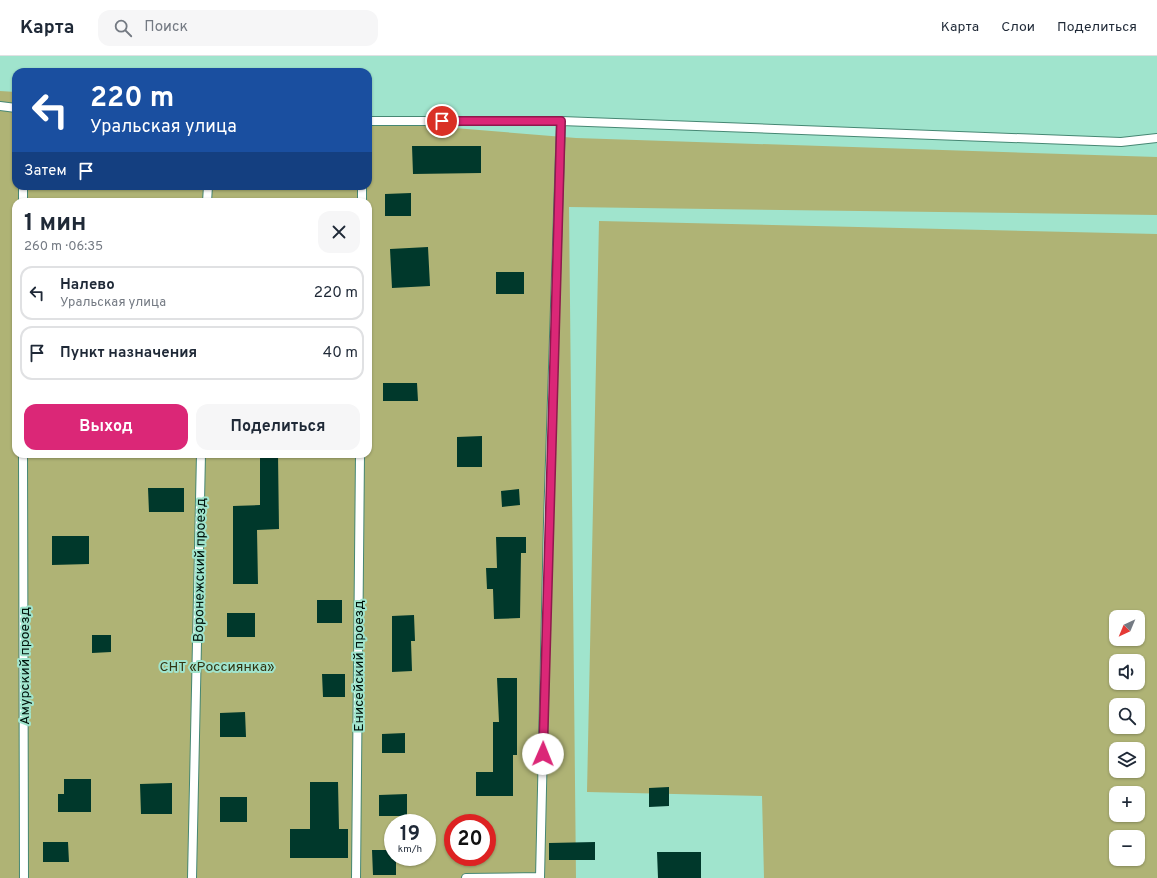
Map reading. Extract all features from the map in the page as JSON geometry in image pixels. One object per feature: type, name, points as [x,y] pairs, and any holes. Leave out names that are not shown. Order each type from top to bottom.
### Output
[{"type":"lane","points":[[0,106],[12,108]]},
{"type":"lane","points":[[372,121],[561,121],[1121,142],[1157,138]]},
{"type":"lane","points":[[466,878],[540,877],[548,522],[561,121]]},
{"type":"lane","name":"Амурский проезд","points":[[23,458],[24,878]]},
{"type":"lane","name":"Воронежский проезд","points":[[192,878],[202,458]]},
{"type":"lane","name":"Енисейский проезд","points":[[356,878],[360,458]]},
{"type":"green space","name":"СНТ «Россиянка»","points":[[0,91],[12,92],[12,190],[372,190],[372,121],[576,138],[1157,157],[1157,215],[569,207],[576,878],[0,878]]},
{"type":"green space","points":[[599,221],[1157,234],[1157,878],[764,878],[762,796],[587,792]]},
{"type":"building","points":[[412,146],[481,146],[481,173],[413,174]]},
{"type":"building","points":[[411,193],[411,216],[385,216],[385,194]]},
{"type":"building","points":[[428,247],[430,286],[392,288],[390,249]]},
{"type":"building","points":[[496,272],[524,272],[524,294],[496,294]]},
{"type":"building","points":[[383,383],[417,383],[418,401],[383,401]]},
{"type":"building","points":[[482,436],[482,467],[457,467],[457,437]]},
{"type":"building","points":[[260,458],[278,458],[279,529],[257,530],[258,584],[233,584],[233,506],[260,505]]},
{"type":"building","points":[[148,488],[184,488],[184,512],[149,512]]},
{"type":"building","points":[[519,489],[520,505],[502,507],[501,491]]},
{"type":"building","points":[[52,536],[89,536],[89,564],[52,565]]},
{"type":"building","points":[[496,537],[526,537],[526,553],[521,553],[520,618],[494,619],[493,589],[487,589],[486,568],[497,568]]},
{"type":"building","points":[[317,600],[342,600],[342,623],[317,623]]},
{"type":"building","points":[[227,613],[255,613],[255,637],[227,637]]},
{"type":"building","points":[[414,615],[415,641],[411,641],[412,671],[392,672],[392,616]]},
{"type":"building","points":[[92,635],[111,635],[111,652],[92,653]]},
{"type":"building","points":[[322,674],[345,674],[345,697],[323,697]]},
{"type":"building","points":[[497,678],[517,678],[517,755],[513,755],[513,796],[476,796],[476,772],[493,772],[493,722],[499,722]]},
{"type":"building","points":[[245,712],[246,737],[220,737],[220,713]]},
{"type":"building","points":[[405,733],[405,753],[382,753],[382,734]]},
{"type":"building","points":[[64,779],[91,779],[91,812],[58,812],[58,794],[64,794]]},
{"type":"building","points":[[310,782],[338,782],[339,829],[348,829],[348,858],[290,858],[290,829],[310,829]]},
{"type":"building","points":[[172,783],[172,814],[141,814],[140,784]]},
{"type":"building","points":[[669,787],[669,806],[649,807],[649,788]]},
{"type":"building","points":[[407,794],[407,814],[384,814],[384,816],[379,816],[379,795]]},
{"type":"building","points":[[220,797],[247,797],[247,822],[220,822]]},
{"type":"building","points":[[43,842],[68,842],[69,862],[43,862]]},
{"type":"building","points":[[595,842],[595,860],[549,860],[549,843]]},
{"type":"building","points":[[372,850],[384,850],[384,866],[396,866],[396,875],[373,875]]},
{"type":"building","points":[[657,852],[701,852],[701,878],[658,878]]},
{"type":"route","points":[[442,121],[561,121],[548,522],[543,754]]}]
